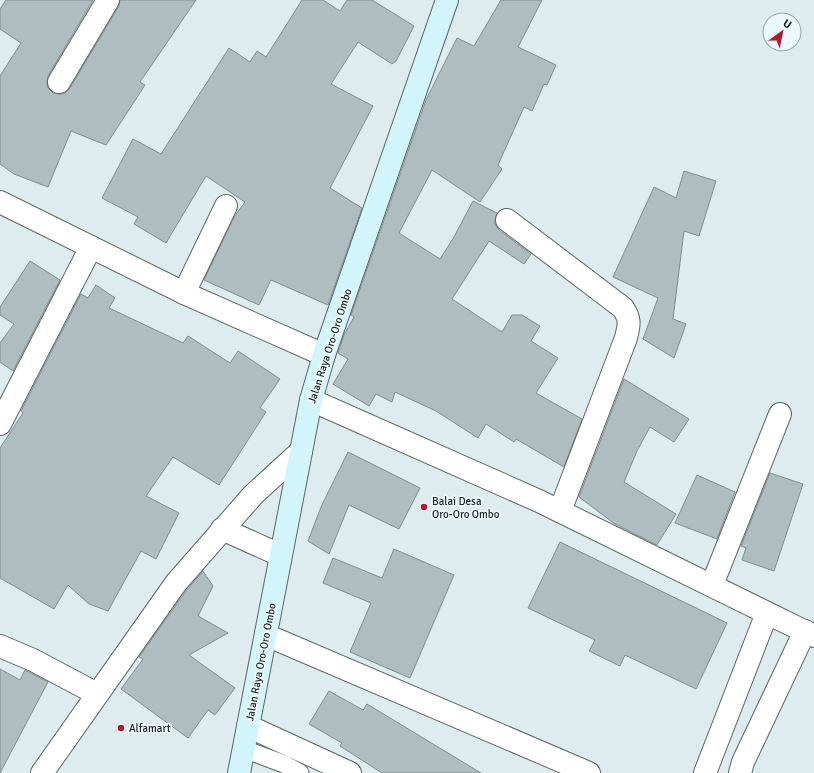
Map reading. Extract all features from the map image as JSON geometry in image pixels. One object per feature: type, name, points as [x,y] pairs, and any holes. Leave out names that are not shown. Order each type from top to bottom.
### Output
[{"type":"main road","name":"Jalan Raya Oro-Oro Ombo","points":[[239,773],[311,400],[324,355],[448,0]]},
{"type":"street","points":[[59,82],[108,0]]},
{"type":"street","points":[[0,202],[184,293],[324,355]]},
{"type":"street","points":[[184,293],[226,206]]},
{"type":"street","points":[[507,220],[623,308],[628,317],[629,326],[626,338],[560,511]]},
{"type":"street","points":[[0,424],[90,247]]},
{"type":"street","points":[[311,400],[560,511],[766,613],[810,633],[743,762],[740,773]]},
{"type":"street","points":[[712,585],[780,414]]},
{"type":"street","points":[[42,773],[176,583],[222,528],[253,496],[301,451]]},
{"type":"street","points":[[222,528],[280,555]]},
{"type":"street","points":[[705,773],[766,613]]},
{"type":"street","points":[[266,635],[589,773]]},
{"type":"street","points":[[0,646],[33,660],[98,694]]},
{"type":"street","points":[[248,726],[350,773]]},
{"type":"lane","points":[[244,749],[284,764],[300,773]]},
{"type":"building","points":[[6,0],[93,0],[48,76],[48,88],[53,93],[59,94],[65,93],[70,88],[119,6],[120,0],[196,0],[140,82],[145,85],[106,145],[71,131],[48,187],[14,174],[0,164],[0,76],[21,43],[0,29],[0,9]]},
{"type":"building","points":[[302,0],[323,0],[340,11],[347,0],[372,0],[414,26],[396,61],[392,64],[358,42],[331,84],[373,106],[330,188],[362,208],[328,305],[271,280],[259,305],[204,280],[234,217],[245,202],[206,176],[166,243],[134,224],[138,217],[102,198],[133,139],[161,154],[229,48],[250,62],[257,51],[266,57]]},
{"type":"building","points":[[501,0],[542,0],[518,47],[556,65],[547,85],[544,84],[532,111],[524,107],[498,165],[502,169],[480,202],[432,170],[399,233],[440,259],[454,237],[473,201],[497,213],[495,224],[499,230],[531,254],[524,264],[489,241],[452,299],[502,332],[512,315],[522,315],[540,326],[531,341],[558,358],[536,393],[582,419],[564,467],[516,439],[514,442],[486,424],[478,438],[436,411],[395,392],[392,402],[376,394],[369,406],[333,384],[348,359],[338,353],[344,335],[354,317],[351,315],[426,100],[457,38],[474,46]]},
{"type":"building","points":[[684,171],[716,181],[699,236],[684,231],[673,319],[686,324],[674,358],[643,339],[658,298],[613,277],[654,187],[676,198]]},
{"type":"building","points":[[30,261],[60,280],[13,371],[0,362],[0,343],[14,324],[0,315],[0,307]]},
{"type":"building","points":[[96,285],[115,298],[109,308],[183,343],[188,336],[230,363],[238,351],[280,379],[260,408],[266,412],[219,485],[173,457],[146,496],[179,513],[156,559],[141,551],[108,611],[89,604],[68,585],[54,609],[0,578],[0,448],[23,413],[21,411],[81,294],[88,298]]},
{"type":"building","points":[[624,379],[689,419],[674,442],[650,427],[637,451],[624,482],[676,514],[657,545],[615,524],[579,497]]},
{"type":"building","points":[[348,452],[420,488],[399,529],[349,505],[329,554],[308,541],[321,507]]},
{"type":"building","points":[[770,473],[803,484],[774,571],[742,560],[746,548],[741,546]]},
{"type":"building","points":[[697,475],[735,492],[717,539],[675,523]]},
{"type":"building","points":[[560,542],[727,623],[696,689],[625,655],[620,666],[589,651],[595,640],[528,608]]},
{"type":"building","points":[[394,549],[454,575],[410,678],[350,652],[371,603],[323,583],[333,558],[382,578]]},
{"type":"building","points":[[203,571],[213,586],[198,616],[228,633],[189,655],[235,688],[215,715],[208,710],[188,738],[121,689],[143,659],[139,657],[186,591]]},
{"type":"building","points":[[0,669],[20,680],[25,670],[48,682],[0,773]]},
{"type":"building","points":[[329,691],[363,710],[367,704],[481,773],[382,773],[340,746],[342,743],[309,724]]},
{"type":"place","name":"Balai Desa Oro-Oro Ombo","points":[[424,507]]},
{"type":"place","name":"Alfamart","points":[[121,728]]}]
